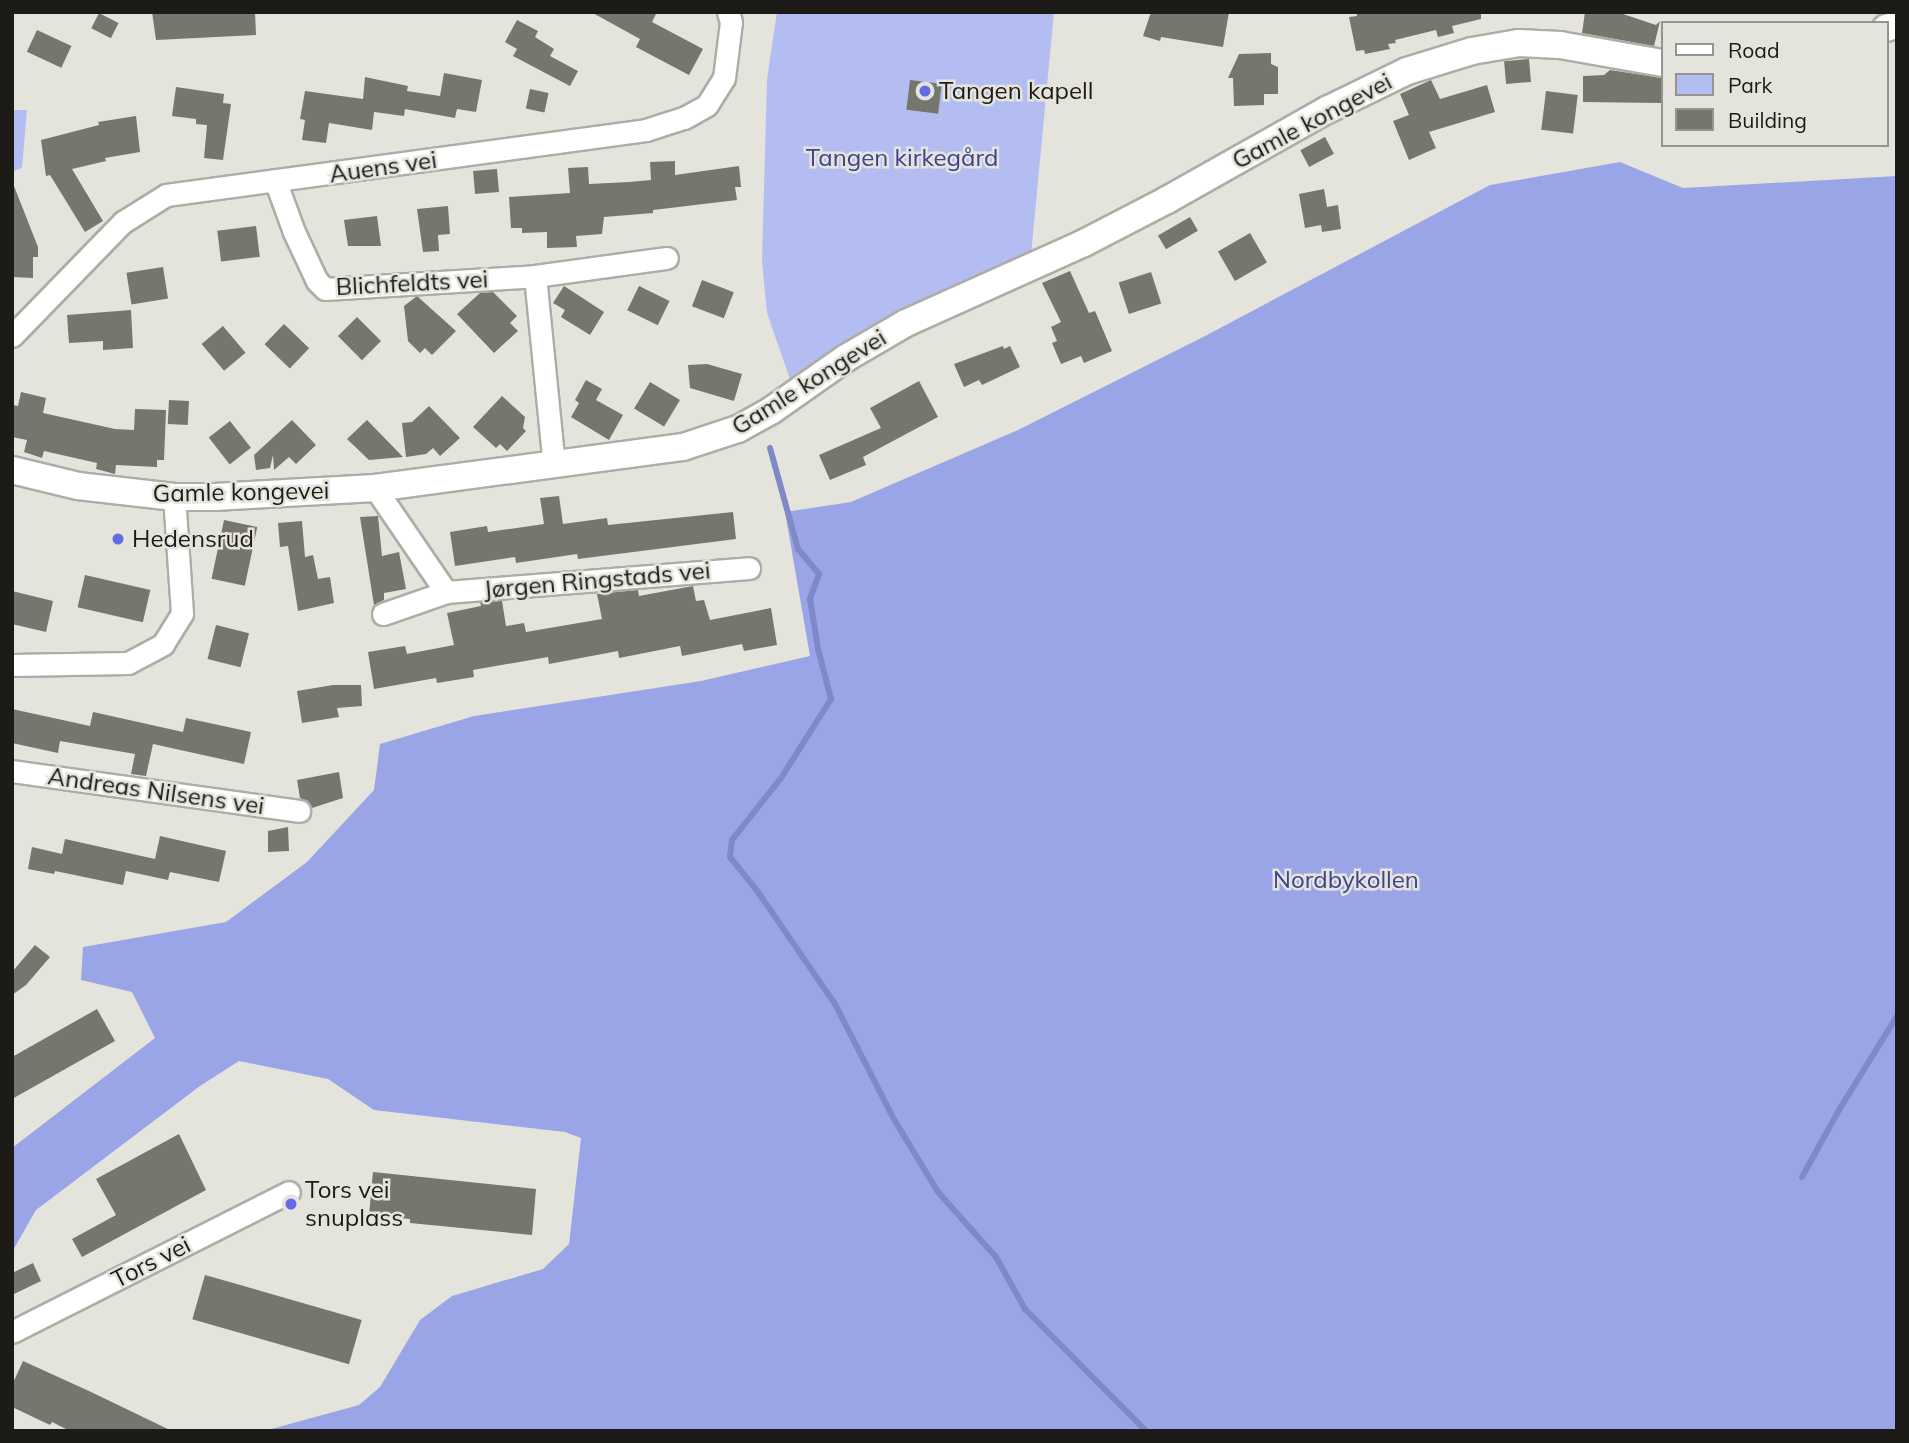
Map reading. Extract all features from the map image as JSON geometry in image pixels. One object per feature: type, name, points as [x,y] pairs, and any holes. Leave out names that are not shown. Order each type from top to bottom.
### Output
[{"type":"main road","name":"Gamle kongevei","points":[[12,470],[78,486],[174,497],[374,488],[683,446],[738,429],[772,410],[846,358],[906,323],[1084,243],[1167,200],[1327,110],[1425,64],[1485,48],[1538,43],[1660,64]]},
{"type":"street","name":"Auens vei","points":[[13,335],[123,222],[151,202],[180,191],[646,131],[684,118],[707,105],[724,79],[731,22],[728,12]]},
{"type":"street","name":"Blichfeldts vei","points":[[275,180],[294,232],[317,281],[325,289],[535,276],[667,258]]},
{"type":"street","points":[[535,276],[554,465]]},
{"type":"street","points":[[374,488],[446,592]]},
{"type":"street","points":[[12,664],[128,663],[163,644],[181,613],[174,497]]},
{"type":"street","name":"Jørgen Ringstads vei","points":[[383,614],[446,592],[748,568]]},
{"type":"street","name":"Andreas Nilsens vei","points":[[12,771],[299,811]]},
{"type":"street","name":"Tors vei","points":[[12,1332],[289,1192]]},
{"type":"green space","name":"Tangen kirkegård","points":[[777,12],[1054,12],[1031,255],[792,385],[767,313],[762,261],[767,79]]},
{"type":"green space","points":[[12,110],[27,110],[22,168],[12,172]]},
{"type":"green space","name":"Nordbykollen","points":[[1620,162],[1683,188],[1897,176],[1897,1431],[264,1431],[359,1405],[380,1387],[420,1320],[452,1296],[543,1269],[569,1244],[581,1138],[565,1132],[374,1110],[328,1079],[239,1061],[200,1086],[36,1210],[12,1252],[12,1148],[155,1038],[132,992],[81,980],[83,947],[226,922],[307,862],[374,790],[380,744],[474,716],[701,681],[810,656],[785,512],[851,502],[1018,430],[1207,335],[1490,185]]},
{"type":"building","points":[[152,12],[255,12],[256,35],[156,40]]},
{"type":"building","points":[[591,12],[657,12],[652,22],[703,49],[689,75],[636,47],[640,39]]},
{"type":"building","points":[[1151,12],[1229,12],[1223,47],[1161,37],[1160,41],[1143,36]]},
{"type":"building","points":[[1356,12],[1481,12],[1481,19],[1452,26],[1454,33],[1438,37],[1436,30],[1395,40],[1396,43],[1388,44],[1390,49],[1365,54],[1364,50],[1356,51],[1349,17],[1357,16]]},
{"type":"building","points":[[1585,12],[1617,12],[1656,25],[1660,21],[1654,46],[1582,33]]},
{"type":"building","points":[[99,13],[119,23],[111,38],[91,28]]},
{"type":"building","points":[[517,20],[538,31],[535,37],[554,49],[550,56],[578,71],[570,86],[513,56],[517,49],[505,42]]},
{"type":"building","points":[[37,30],[71,46],[61,68],[27,52]]},
{"type":"building","points":[[1271,53],[1271,64],[1278,67],[1278,94],[1264,94],[1264,105],[1234,106],[1233,78],[1228,78],[1239,54]]},
{"type":"building","points":[[1529,59],[1531,82],[1506,84],[1504,61]]},
{"type":"building","points":[[1610,70],[1660,78],[1660,103],[1583,102],[1583,76],[1604,75]]},
{"type":"building","points":[[444,73],[482,80],[476,112],[457,109],[455,118],[405,109],[404,116],[374,112],[372,130],[329,123],[326,143],[302,140],[305,120],[300,119],[305,91],[363,99],[365,77],[408,86],[407,91],[440,96]]},
{"type":"building","name":"Tangen kapell","points":[[910,80],[942,84],[938,114],[906,110]]},
{"type":"building","points":[[1431,80],[1440,99],[1487,85],[1495,112],[1429,132],[1436,148],[1409,160],[1393,121],[1409,115],[1400,94]]},
{"type":"building","points":[[176,87],[224,94],[223,103],[231,104],[223,160],[204,158],[207,125],[196,124],[196,119],[172,116]]},
{"type":"building","points":[[530,89],[549,93],[544,113],[526,109]]},
{"type":"building","points":[[1546,91],[1578,95],[1573,134],[1541,130]]},
{"type":"building","points":[[136,116],[140,152],[105,158],[106,161],[72,169],[103,221],[85,232],[50,175],[46,176],[41,140],[99,125],[98,122]]},
{"type":"building","points":[[1325,137],[1334,154],[1309,167],[1300,150]]},
{"type":"building","points":[[675,161],[675,175],[739,166],[741,187],[735,187],[737,200],[653,210],[653,213],[604,217],[602,234],[576,236],[577,247],[547,248],[547,232],[522,233],[522,228],[511,228],[509,197],[570,193],[568,168],[588,167],[589,184],[629,182],[651,180],[650,162]]},
{"type":"building","points":[[497,169],[499,192],[475,194],[473,171]]},
{"type":"building","points":[[12,181],[38,247],[38,257],[33,257],[33,278],[12,277]]},
{"type":"building","points":[[1324,189],[1327,207],[1338,205],[1341,229],[1322,232],[1321,225],[1305,228],[1299,194]]},
{"type":"building","points":[[448,206],[450,234],[438,235],[439,251],[423,252],[417,209]]},
{"type":"building","points":[[377,216],[381,246],[348,246],[344,220]]},
{"type":"building","points":[[1190,217],[1198,231],[1166,249],[1158,236]]},
{"type":"building","points":[[256,226],[260,257],[221,262],[217,231]]},
{"type":"building","points":[[1250,233],[1267,262],[1235,281],[1218,252]]},
{"type":"building","points":[[163,267],[168,299],[131,304],[126,273]]},
{"type":"building","points":[[1070,271],[1089,313],[1095,311],[1112,351],[1084,363],[1081,356],[1061,364],[1052,343],[1057,341],[1051,327],[1061,322],[1042,283]]},
{"type":"building","points":[[1151,272],[1161,303],[1129,314],[1119,283]]},
{"type":"building","points":[[702,280],[734,292],[724,318],[692,306]]},
{"type":"building","points":[[564,286],[604,312],[590,335],[561,317],[565,310],[553,303]]},
{"type":"building","points":[[639,286],[670,301],[658,325],[627,310]]},
{"type":"building","points":[[493,292],[517,316],[510,323],[518,331],[494,353],[457,314],[480,293]]},
{"type":"building","points":[[417,296],[456,331],[432,355],[425,348],[420,353],[408,341],[404,306]]},
{"type":"building","points":[[131,310],[133,348],[103,350],[103,341],[69,343],[67,315]]},
{"type":"building","points":[[357,317],[381,341],[362,360],[338,336]]},
{"type":"building","points":[[284,324],[309,348],[290,368],[265,344]]},
{"type":"building","points":[[223,326],[245,353],[224,371],[202,344]]},
{"type":"building","points":[[1003,346],[1004,349],[1010,346],[1020,367],[982,385],[979,380],[964,387],[954,364]]},
{"type":"building","points":[[707,364],[742,374],[734,401],[690,388],[688,365]]},
{"type":"building","points":[[586,380],[602,389],[596,400],[623,415],[609,440],[571,417],[579,403],[575,400]]},
{"type":"building","points":[[919,381],[938,417],[863,457],[866,465],[830,480],[819,455],[881,428],[870,408]]},
{"type":"building","points":[[650,382],[680,400],[664,427],[634,409]]},
{"type":"building","points":[[21,392],[46,398],[43,413],[115,429],[134,430],[135,409],[166,410],[164,460],[157,460],[157,467],[116,465],[115,474],[96,469],[97,463],[44,451],[42,458],[24,452],[27,440],[12,437],[12,405],[18,406]]},
{"type":"building","points":[[502,396],[525,417],[523,428],[526,431],[507,451],[500,444],[496,448],[473,427]]},
{"type":"building","points":[[169,400],[189,401],[188,425],[168,424]]},
{"type":"building","points":[[429,406],[460,438],[440,456],[433,448],[426,454],[406,457],[402,423],[412,422]]},
{"type":"building","points":[[292,420],[316,445],[296,464],[289,457],[274,470],[273,455],[270,468],[256,470],[254,455]]},
{"type":"building","points":[[367,420],[403,457],[369,460],[347,439]]},
{"type":"building","points":[[230,421],[251,448],[230,464],[209,438]]},
{"type":"building","points":[[559,496],[563,524],[607,518],[608,525],[733,512],[736,539],[578,559],[577,554],[516,563],[515,557],[455,566],[450,532],[487,526],[488,532],[544,524],[540,498]]},
{"type":"building","points":[[378,516],[382,556],[399,552],[406,589],[384,593],[384,600],[374,605],[360,517]]},
{"type":"building","points":[[224,520],[257,527],[245,586],[212,579]]},
{"type":"building","points":[[302,521],[305,557],[313,555],[318,579],[330,577],[334,603],[298,611],[288,546],[280,547],[278,523]]},
{"type":"building","points":[[85,575],[150,590],[143,622],[78,607]]},
{"type":"building","points":[[693,586],[696,601],[704,600],[710,620],[771,608],[777,645],[744,651],[742,644],[682,656],[680,646],[619,658],[618,651],[549,664],[548,657],[473,670],[474,677],[437,683],[436,678],[374,689],[368,652],[405,646],[407,654],[454,645],[447,613],[481,606],[480,602],[502,601],[506,626],[524,623],[526,632],[602,619],[597,594],[638,590],[639,596]]},
{"type":"building","points":[[12,591],[53,601],[46,632],[12,624]]},
{"type":"building","points":[[216,625],[249,633],[241,667],[208,659]]},
{"type":"building","points":[[333,685],[361,685],[362,706],[337,708],[339,717],[302,723],[297,691]]},
{"type":"building","points":[[12,709],[90,726],[93,712],[183,732],[186,718],[251,732],[244,764],[153,744],[146,776],[131,774],[135,754],[60,741],[58,753],[12,743]]},
{"type":"building","points":[[339,772],[343,798],[312,808],[308,801],[300,798],[297,780]]},
{"type":"building","points":[[288,827],[289,851],[268,852],[268,831]]},
{"type":"building","points":[[160,836],[226,851],[219,882],[170,872],[168,880],[126,871],[123,885],[55,871],[54,874],[28,869],[32,847],[62,854],[65,839],[155,859]]},
{"type":"building","points":[[35,945],[50,957],[26,985],[12,995],[12,972]]},
{"type":"building","points":[[97,1009],[115,1041],[12,1099],[12,1057]]},
{"type":"building","points":[[179,1134],[206,1190],[82,1257],[72,1239],[116,1215],[96,1179]]},
{"type":"building","points":[[373,1172],[536,1189],[532,1235],[410,1223],[410,1219],[369,1215]]},
{"type":"building","points":[[33,1263],[41,1281],[12,1295],[12,1273]]},
{"type":"building","points":[[205,1275],[362,1320],[349,1364],[192,1319]]},
{"type":"building","points":[[23,1361],[172,1431],[70,1431],[52,1422],[50,1425],[12,1407],[12,1385]]},
{"type":"waterway","points":[[770,448],[798,549],[819,574],[810,599],[818,649],[831,699],[781,778],[732,840],[730,857],[758,892],[835,1004],[895,1121],[938,1192],[996,1257],[1025,1309],[1146,1431]]},
{"type":"waterway","points":[[1802,1177],[1839,1110],[1897,1016]]},
{"type":"place","name":"Tangen kapell","points":[[925,91]]},
{"type":"place","name":"Hedensrud","points":[[118,539]]},
{"type":"place","name":"Tors vei snuplass","points":[[291,1204]]}]
